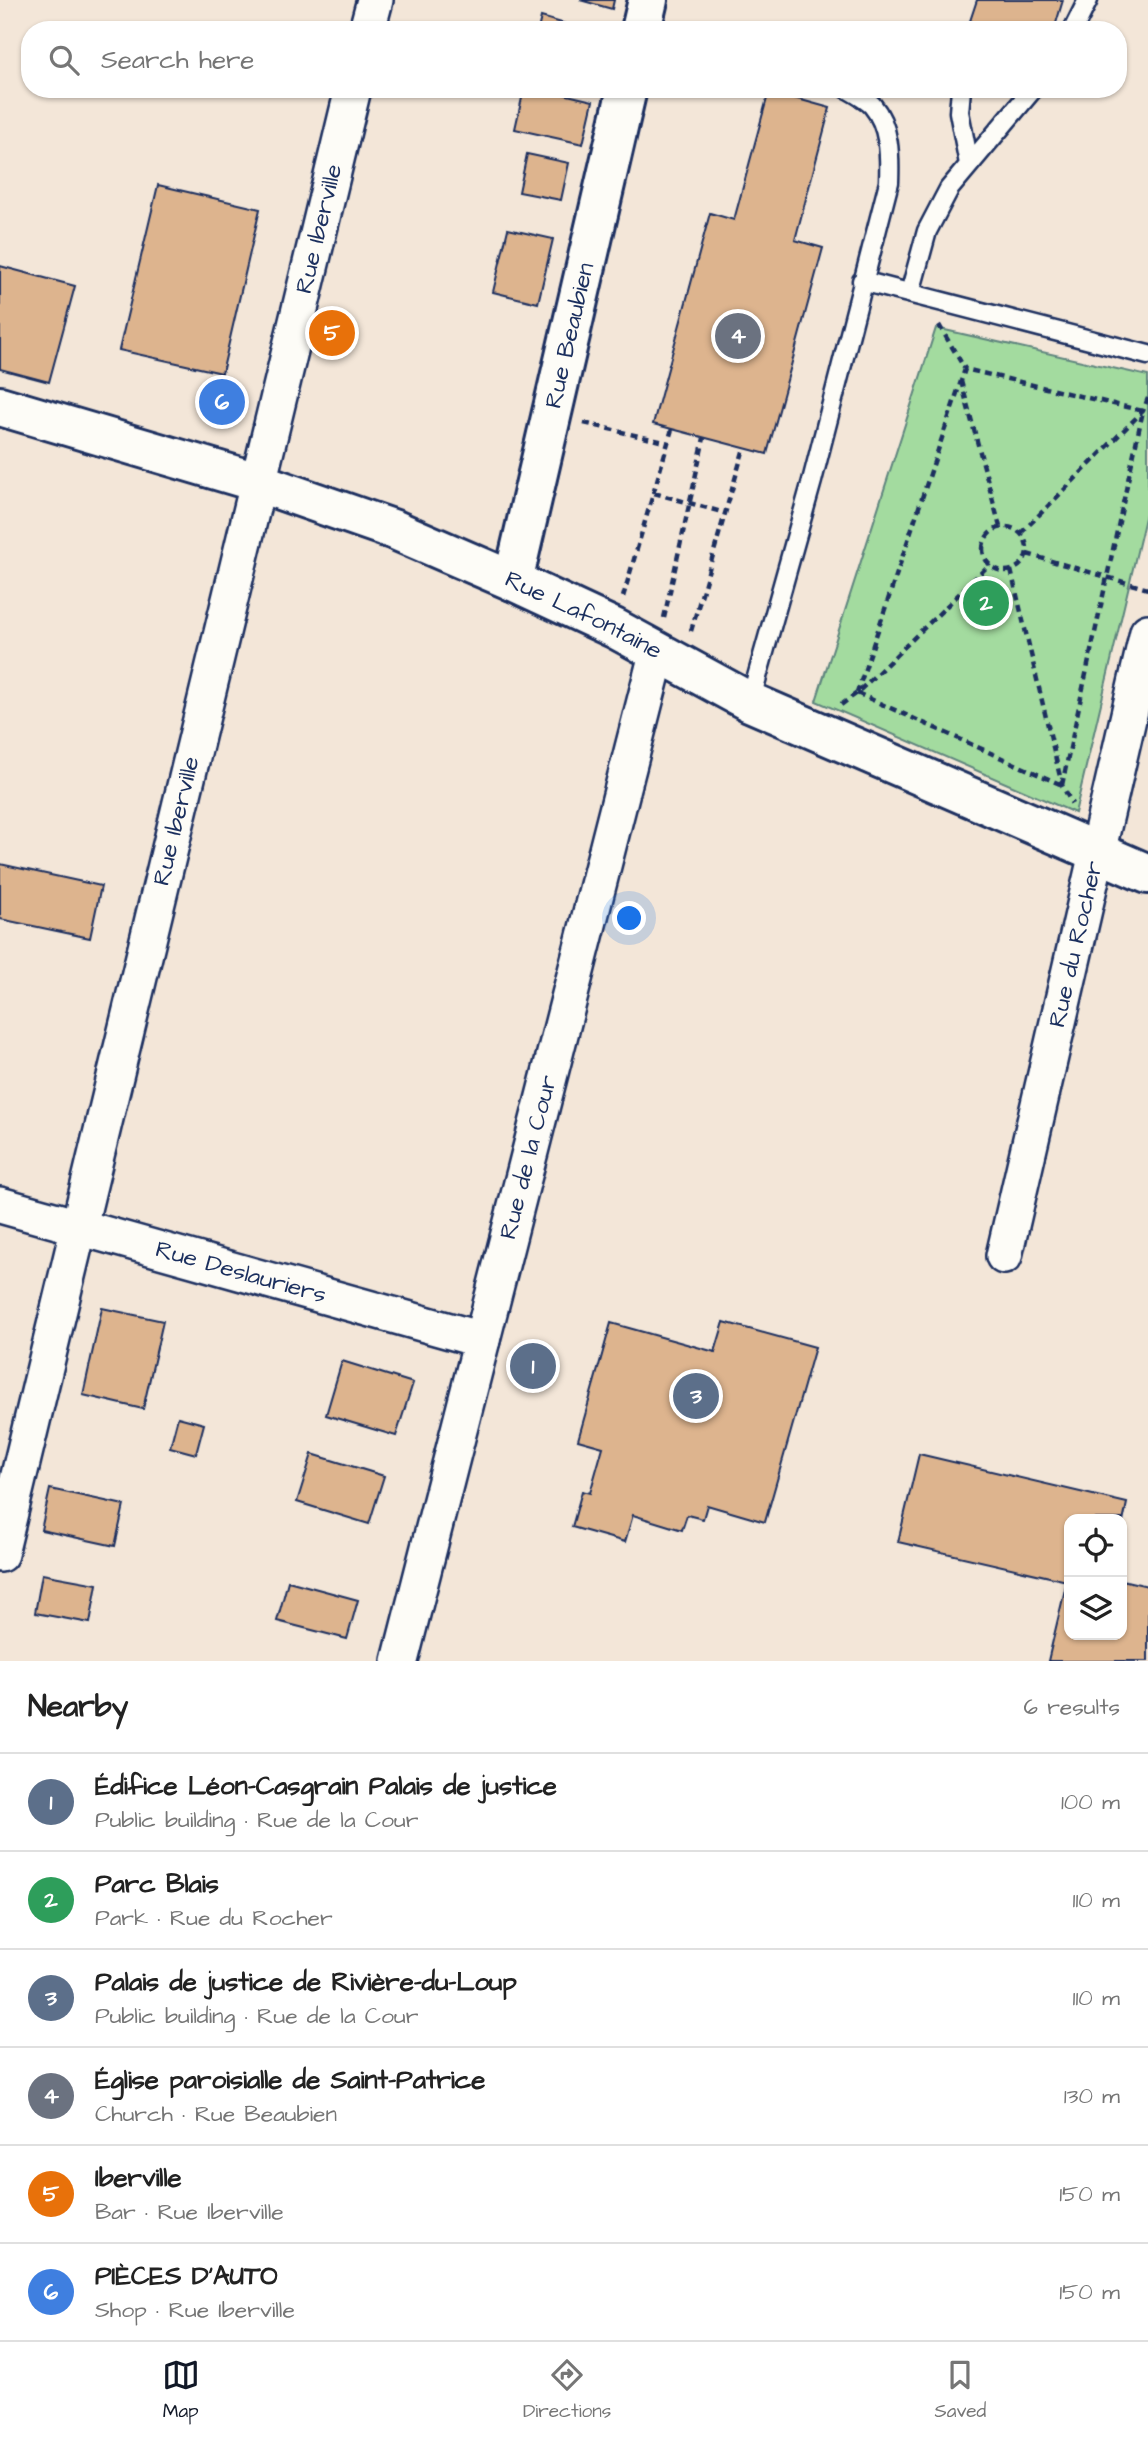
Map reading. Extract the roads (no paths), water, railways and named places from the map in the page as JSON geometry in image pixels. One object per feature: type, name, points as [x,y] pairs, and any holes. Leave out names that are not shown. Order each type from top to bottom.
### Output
[{"type":"main road","name":"Rue Beaubien","points":[[513,580],[625,98]]},
{"type":"main road","name":"Rue Lafontaine","points":[[0,406],[257,481],[395,530],[513,580],[614,628],[750,702],[1148,874]]},
{"type":"street","points":[[369,21],[375,0]]},
{"type":"street","name":"Rue Iberville","points":[[0,1553],[351,98]]},
{"type":"street","name":"Rue du Rocher","points":[[1004,1256],[1148,632]]},
{"type":"street","name":"Rue de la Cour","points":[[400,1661],[482,1340],[669,660]]},
{"type":"street","name":"Rue Deslauriers","points":[[0,1205],[482,1340]]},
{"type":"lane","points":[[1078,21],[1088,0]]},
{"type":"lane","points":[[750,702],[812,481],[889,182],[890,152],[884,127],[872,105],[862,98]]},
{"type":"lane","points":[[960,98],[959,112],[969,164]]},
{"type":"lane","points":[[916,295],[927,231],[949,189],[1024,98]]},
{"type":"lane","points":[[862,281],[1148,355]]},
{"type":"place","name":"Iberville","points":[[332,333]]},
{"type":"place","name":"Église paroisialle de Saint-Patrice","points":[[738,336]]},
{"type":"place","name":"PIÈCES D'AUTO","points":[[222,402]]},
{"type":"place","name":"Parc Blais","points":[[986,603]]},
{"type":"place","name":"Édifice Léon-Casgrain Palais de justice","points":[[533,1366]]},
{"type":"place","name":"Palais de justice de Rivière-du-Loup","points":[[696,1396]]}]
